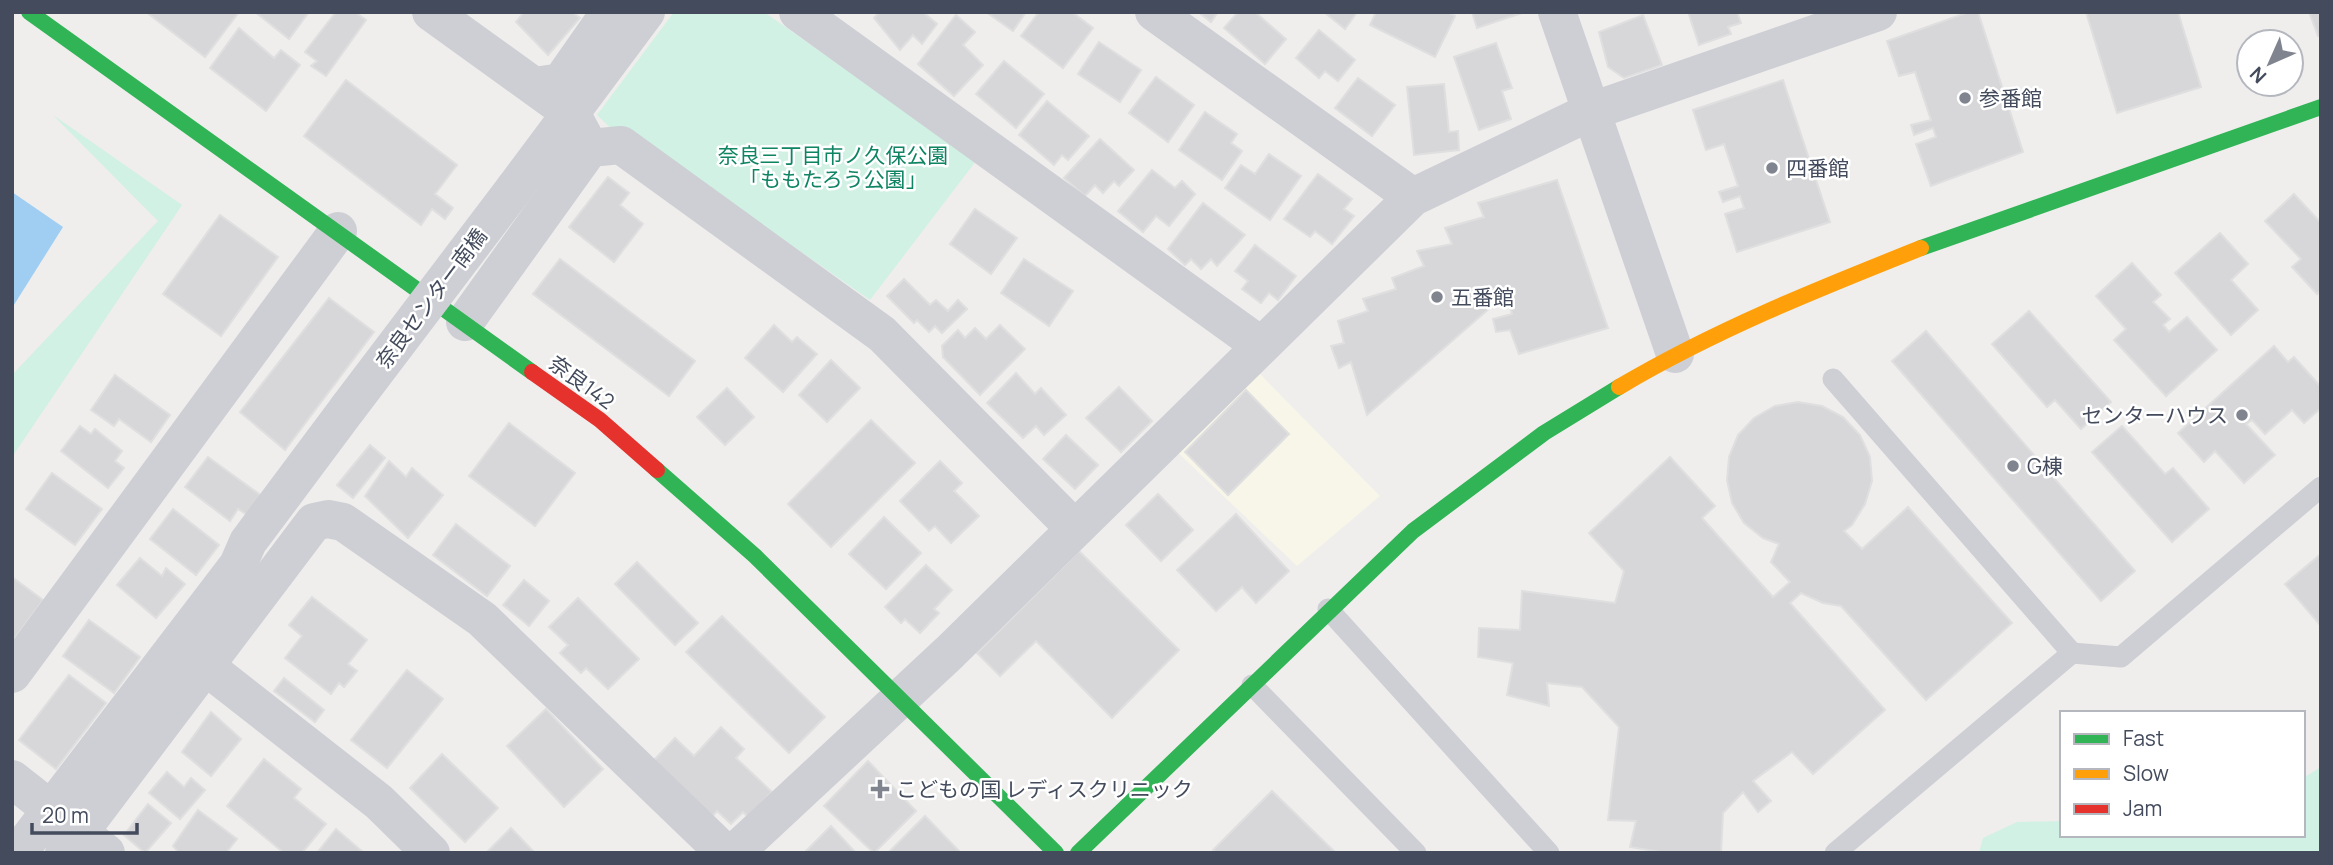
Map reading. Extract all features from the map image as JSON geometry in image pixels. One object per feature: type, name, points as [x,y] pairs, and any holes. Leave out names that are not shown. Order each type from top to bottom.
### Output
[{"type":"street","name":"奈良142","points":[[29,12],[600,420],[755,556],[1056,853]]},
{"type":"street","points":[[431,12],[571,113],[590,148]]},
{"type":"street","points":[[535,86],[561,82],[610,12]]},
{"type":"street","name":"奈良センター南橋","points":[[75,837],[238,565],[248,542],[646,12]]},
{"type":"street","points":[[798,12],[1260,345]]},
{"type":"street","points":[[1154,12],[1413,197]]},
{"type":"street","points":[[1557,12],[1675,354]]},
{"type":"street","points":[[734,853],[900,699],[1413,197],[1592,111],[1791,26],[1878,12]]},
{"type":"street","points":[[1078,853],[1328,609],[1413,531],[1544,433],[1675,354],[1797,298],[1949,237],[2321,107]]},
{"type":"street","points":[[464,323],[590,148],[621,145],[882,334],[1074,528]]},
{"type":"street","points":[[12,674],[338,231]]},
{"type":"street","points":[[18,853],[75,837],[314,522],[328,519],[343,522],[482,618],[725,853]]},
{"type":"street","points":[[204,665],[379,802],[431,853]]},
{"type":"street","points":[[12,779],[75,837]]},
{"type":"lane","points":[[1833,379],[2073,653],[2121,657],[2321,487]]},
{"type":"lane","points":[[1328,609],[1549,853]]},
{"type":"lane","points":[[1835,853],[2073,653]]},
{"type":"lane","points":[[1252,685],[1416,853]]},
{"type":"shaded area","points":[[1255,369],[1380,496],[1297,566],[1174,449]]},
{"type":"green space","name":"奈良三丁目市ノ久保公園 「ももたろう公園」","points":[[674,12],[764,12],[976,161],[870,300],[634,135],[616,133],[597,115]]},
{"type":"green space","points":[[53,115],[182,205],[12,457],[12,375],[158,221]]},
{"type":"green space","points":[[2321,767],[2321,853],[1979,853],[1983,838],[2017,822],[2060,821],[2060,837],[2305,837],[2305,777]]},
{"type":"water","points":[[12,192],[63,227],[12,308]]},
{"type":"building","points":[[146,12],[239,12],[205,57]]},
{"type":"building","points":[[255,12],[309,12],[289,39]]},
{"type":"building","points":[[336,12],[355,12],[366,20],[326,76],[311,66],[317,61],[305,52]]},
{"type":"building","points":[[524,12],[572,12],[580,18],[548,55],[516,22]]},
{"type":"building","points":[[879,12],[923,12],[937,24],[922,44],[913,35],[900,50],[874,18]]},
{"type":"building","points":[[986,12],[1026,12],[1013,31]]},
{"type":"building","points":[[1039,12],[1072,12],[1093,28],[1063,68],[1021,36]]},
{"type":"building","points":[[1198,12],[1218,12],[1211,22]]},
{"type":"building","points":[[1238,12],[1255,12],[1286,39],[1265,64],[1224,28]]},
{"type":"building","points":[[1324,12],[1357,12],[1345,29]]},
{"type":"building","points":[[1376,12],[1447,12],[1455,16],[1435,57],[1370,25]]},
{"type":"building","points":[[1472,12],[1525,12],[1477,28]]},
{"type":"building","points":[[1688,12],[1737,12],[1741,23],[1728,27],[1731,34],[1699,45]]},
{"type":"building","name":"参番館","points":[[1969,12],[1978,12],[2023,152],[1931,186],[1916,144],[1936,137],[1933,128],[1914,135],[1911,125],[1931,120],[1915,72],[1899,76],[1887,41]]},
{"type":"building","points":[[2086,12],[2178,12],[2201,87],[2117,113]]},
{"type":"building","points":[[2309,12],[2321,12],[2321,35],[2318,36]]},
{"type":"building","points":[[956,15],[975,32],[963,45],[983,65],[954,96],[918,64]]},
{"type":"building","points":[[1643,15],[1662,65],[1624,78],[1608,67],[1599,32]]},
{"type":"building","points":[[239,28],[274,58],[281,50],[300,65],[266,111],[210,68]]},
{"type":"building","points":[[1319,30],[1355,60],[1338,81],[1325,71],[1319,78],[1296,58]]},
{"type":"building","points":[[1099,42],[1141,70],[1120,102],[1078,74]]},
{"type":"building","points":[[1496,43],[1512,88],[1502,91],[1511,119],[1479,130],[1454,57]]},
{"type":"building","points":[[1004,61],[1044,94],[1016,128],[976,94]]},
{"type":"building","points":[[1156,77],[1194,105],[1168,142],[1129,113]]},
{"type":"building","points":[[1358,78],[1395,105],[1372,136],[1335,108]]},
{"type":"building","points":[[346,80],[457,165],[435,194],[453,208],[445,219],[432,209],[421,225],[304,136]]},
{"type":"building","name":"四番館","points":[[1783,80],[1830,222],[1737,252],[1725,214],[1744,208],[1740,196],[1723,202],[1719,192],[1738,186],[1724,144],[1706,150],[1693,110]]},
{"type":"building","points":[[1444,84],[1449,132],[1458,131],[1459,150],[1414,155],[1407,87]]},
{"type":"building","points":[[1047,101],[1089,136],[1068,160],[1062,155],[1054,165],[1019,135]]},
{"type":"building","points":[[1205,112],[1237,134],[1231,143],[1242,151],[1222,180],[1179,150]]},
{"type":"building","points":[[1100,139],[1134,170],[1119,186],[1114,181],[1103,193],[1095,185],[1085,196],[1064,178]]},
{"type":"building","points":[[1269,154],[1301,176],[1270,220],[1225,188],[1241,165],[1255,174]]},
{"type":"building","points":[[1152,170],[1175,188],[1182,181],[1195,194],[1169,226],[1156,216],[1143,232],[1118,211]]},
{"type":"building","points":[[1318,174],[1352,199],[1344,209],[1354,216],[1332,244],[1315,231],[1310,237],[1284,219]]},
{"type":"building","points":[[608,177],[629,193],[620,205],[643,224],[614,262],[569,227]]},
{"type":"building","name":"五番館","points":[[1557,180],[1608,328],[1519,354],[1510,330],[1496,332],[1493,319],[1512,314],[1506,294],[1367,415],[1351,362],[1339,368],[1331,346],[1344,343],[1338,321],[1368,311],[1363,299],[1396,289],[1392,278],[1424,266],[1417,251],[1452,244],[1445,228],[1484,217],[1478,203]]},
{"type":"building","points":[[2294,194],[2321,223],[2321,290],[2317,294],[2292,267],[2301,259],[2265,221]]},
{"type":"building","points":[[1203,203],[1245,235],[1217,266],[1211,259],[1201,269],[1191,259],[1185,265],[1168,249]]},
{"type":"building","points":[[975,209],[1017,238],[991,274],[950,244]]},
{"type":"building","points":[[220,215],[278,257],[221,336],[163,294]]},
{"type":"building","points":[[2220,233],[2248,264],[2231,280],[2258,310],[2231,335],[2175,273]]},
{"type":"building","points":[[1255,245],[1296,276],[1278,300],[1269,293],[1261,303],[1242,289],[1248,281],[1235,271]]},
{"type":"building","points":[[560,259],[695,361],[669,396],[533,294]]},
{"type":"building","points":[[1024,259],[1073,291],[1049,326],[1001,293]]},
{"type":"building","points":[[2132,263],[2161,295],[2153,302],[2170,319],[2163,325],[2169,332],[2187,317],[2217,350],[2166,396],[2114,340],[2126,329],[2096,296]]},
{"type":"building","points":[[904,279],[930,305],[936,300],[948,311],[958,300],[967,309],[942,333],[935,326],[929,332],[917,320],[914,323],[887,296]]},
{"type":"building","points":[[329,298],[374,332],[285,450],[240,412]]},
{"type":"building","points":[[2029,311],[2111,402],[2081,429],[2055,400],[2047,407],[1992,344]]},
{"type":"building","points":[[774,325],[792,342],[797,337],[817,354],[783,392],[745,358]]},
{"type":"building","points":[[1000,325],[1025,349],[980,395],[943,357],[942,346],[958,330],[965,338],[975,328],[986,339]]},
{"type":"building","name":"G棟","points":[[1926,331],[2135,571],[2101,601],[1892,361]]},
{"type":"building","name":"センターハウス","points":[[2274,346],[2288,362],[2294,357],[2321,387],[2321,408],[2304,423],[2292,410],[2265,434],[2252,420],[2246,424],[2275,455],[2244,483],[2215,451],[2204,462],[2178,433]]},
{"type":"building","points":[[831,360],[860,388],[827,422],[799,395]]},
{"type":"building","points":[[1016,373],[1035,394],[1041,388],[1066,415],[1044,435],[1036,426],[1023,438],[987,403]]},
{"type":"building","points":[[115,375],[170,415],[151,442],[119,419],[114,426],[91,410]]},
{"type":"building","points":[[1119,387],[1152,421],[1121,452],[1086,418]]},
{"type":"building","points":[[727,388],[754,417],[725,445],[697,417]]},
{"type":"building","points":[[1246,390],[1289,434],[1228,495],[1185,452]]},
{"type":"building","points":[[1798,402],[1822,406],[1843,417],[1860,435],[1870,457],[1872,481],[1865,504],[1852,525],[1844,531],[1862,549],[1908,507],[2012,623],[1926,700],[1841,606],[1823,603],[1801,593],[1790,603],[1885,710],[1813,774],[1792,752],[1753,781],[1771,801],[1758,812],[1743,792],[1723,813],[1721,853],[1666,853],[1630,847],[1636,821],[1608,820],[1619,727],[1582,687],[1547,683],[1549,706],[1507,695],[1513,663],[1478,657],[1479,628],[1520,630],[1522,591],[1615,603],[1624,571],[1589,533],[1670,457],[1715,506],[1702,518],[1773,597],[1790,582],[1771,562],[1779,544],[1763,538],[1744,523],[1732,503],[1727,480],[1729,457],[1738,435],[1754,418],[1775,406]]},
{"type":"building","points":[[871,420],[915,463],[831,547],[788,504]]},
{"type":"building","points":[[509,423],[575,473],[535,526],[469,476]]},
{"type":"building","points":[[80,426],[91,434],[95,429],[122,451],[115,461],[124,468],[108,488],[61,451]]},
{"type":"building","points":[[2122,426],[2165,474],[2173,468],[2209,509],[2172,542],[2092,452]]},
{"type":"building","points":[[1066,435],[1098,465],[1075,489],[1043,459]]},
{"type":"building","points":[[370,445],[385,458],[353,498],[337,485]]},
{"type":"building","points":[[208,457],[262,496],[247,515],[238,509],[230,521],[185,487]]},
{"type":"building","points":[[389,461],[406,477],[412,468],[443,495],[408,538],[365,496]]},
{"type":"building","points":[[940,461],[962,483],[954,491],[979,516],[951,543],[935,526],[929,531],[900,501]]},
{"type":"building","points":[[52,473],[102,509],[75,545],[26,509]]},
{"type":"building","points":[[1158,494],[1193,530],[1161,561],[1126,525]]},
{"type":"building","points":[[173,509],[219,545],[196,575],[150,539]]},
{"type":"building","points":[[1236,514],[1289,571],[1256,603],[1242,587],[1216,611],[1177,570]]},
{"type":"building","points":[[884,517],[921,553],[886,589],[849,554]]},
{"type":"building","points":[[456,524],[510,566],[487,596],[433,555]]},
{"type":"building","points":[[1079,551],[1179,650],[1112,718],[1036,641],[1000,676],[977,653]]},
{"type":"building","points":[[2321,554],[2321,626],[2285,584]]},
{"type":"building","points":[[140,558],[162,576],[166,568],[185,584],[156,618],[117,585]]},
{"type":"building","points":[[637,562],[698,623],[675,645],[615,584]]},
{"type":"building","points":[[926,565],[952,590],[934,609],[939,613],[920,633],[905,619],[901,623],[885,607]]},
{"type":"building","points":[[12,577],[43,600],[15,638],[12,636]]},
{"type":"building","points":[[524,580],[549,601],[529,626],[503,605]]},
{"type":"building","points":[[312,597],[367,640],[348,664],[357,671],[344,687],[339,683],[331,694],[285,658],[302,636],[289,625]]},
{"type":"building","points":[[578,598],[639,659],[608,689],[586,668],[581,673],[560,653],[568,645],[549,627]]},
{"type":"building","points":[[722,616],[825,717],[789,753],[686,652]]},
{"type":"building","points":[[89,620],[140,657],[114,693],[63,656]]},
{"type":"building","points":[[407,670],[443,699],[387,768],[351,740]]},
{"type":"building","points":[[69,675],[106,703],[56,769],[19,740]]},
{"type":"building","points":[[284,678],[324,710],[315,722],[274,691]]},
{"type":"building","points":[[546,709],[603,769],[564,807],[507,746]]},
{"type":"building","points":[[211,712],[241,739],[211,776],[182,752]]},
{"type":"building","points":[[721,727],[744,749],[736,758],[772,792],[748,817],[743,812],[731,824],[717,811],[712,817],[653,761],[675,738],[694,756]]},
{"type":"building","points":[[442,754],[498,808],[465,842],[410,788]]},
{"type":"building","points":[[264,759],[301,789],[294,798],[326,824],[302,853],[284,853],[227,806]]},
{"type":"building","points":[[868,761],[916,811],[874,853],[824,806]]},
{"type":"building","points":[[167,772],[184,787],[191,778],[205,790],[180,819],[149,793]]},
{"type":"building","points":[[1272,791],[1336,853],[1216,853],[1213,850]]},
{"type":"building","points":[[148,804],[171,823],[145,853],[124,835]]},
{"type":"building","points":[[198,810],[237,839],[226,853],[179,853],[173,846]]},
{"type":"building","points":[[925,816],[961,853],[888,853]]},
{"type":"building","points":[[831,826],[856,853],[804,853]]},
{"type":"building","points":[[511,828],[535,853],[486,853]]},
{"type":"building","points":[[336,829],[364,853],[317,853]]},
{"type":"traffic: fast","points":[[29,12],[532,372]]},
{"type":"traffic: fast","points":[[1921,248],[2321,107]]},
{"type":"traffic: fast","points":[[1078,853],[1413,531],[1544,433],[1619,387]]},
{"type":"traffic: fast","points":[[657,470],[755,556],[1056,853]]},
{"type":"traffic: slow","points":[[1619,387],[1730,329],[1921,248]]},
{"type":"traffic: jam","points":[[532,372],[600,420],[657,470]]},
{"type":"place","name":"参番館","points":[[1965,98]]},
{"type":"place","name":"四番館","points":[[1772,168]]},
{"type":"place","name":"五番館","points":[[1437,297]]},
{"type":"place","name":"センターハウス","points":[[2242,415]]},
{"type":"place","name":"G棟","points":[[2013,466]]},
{"type":"place","name":"こどもの国 レディスクリニック","points":[[880,789]]}]
